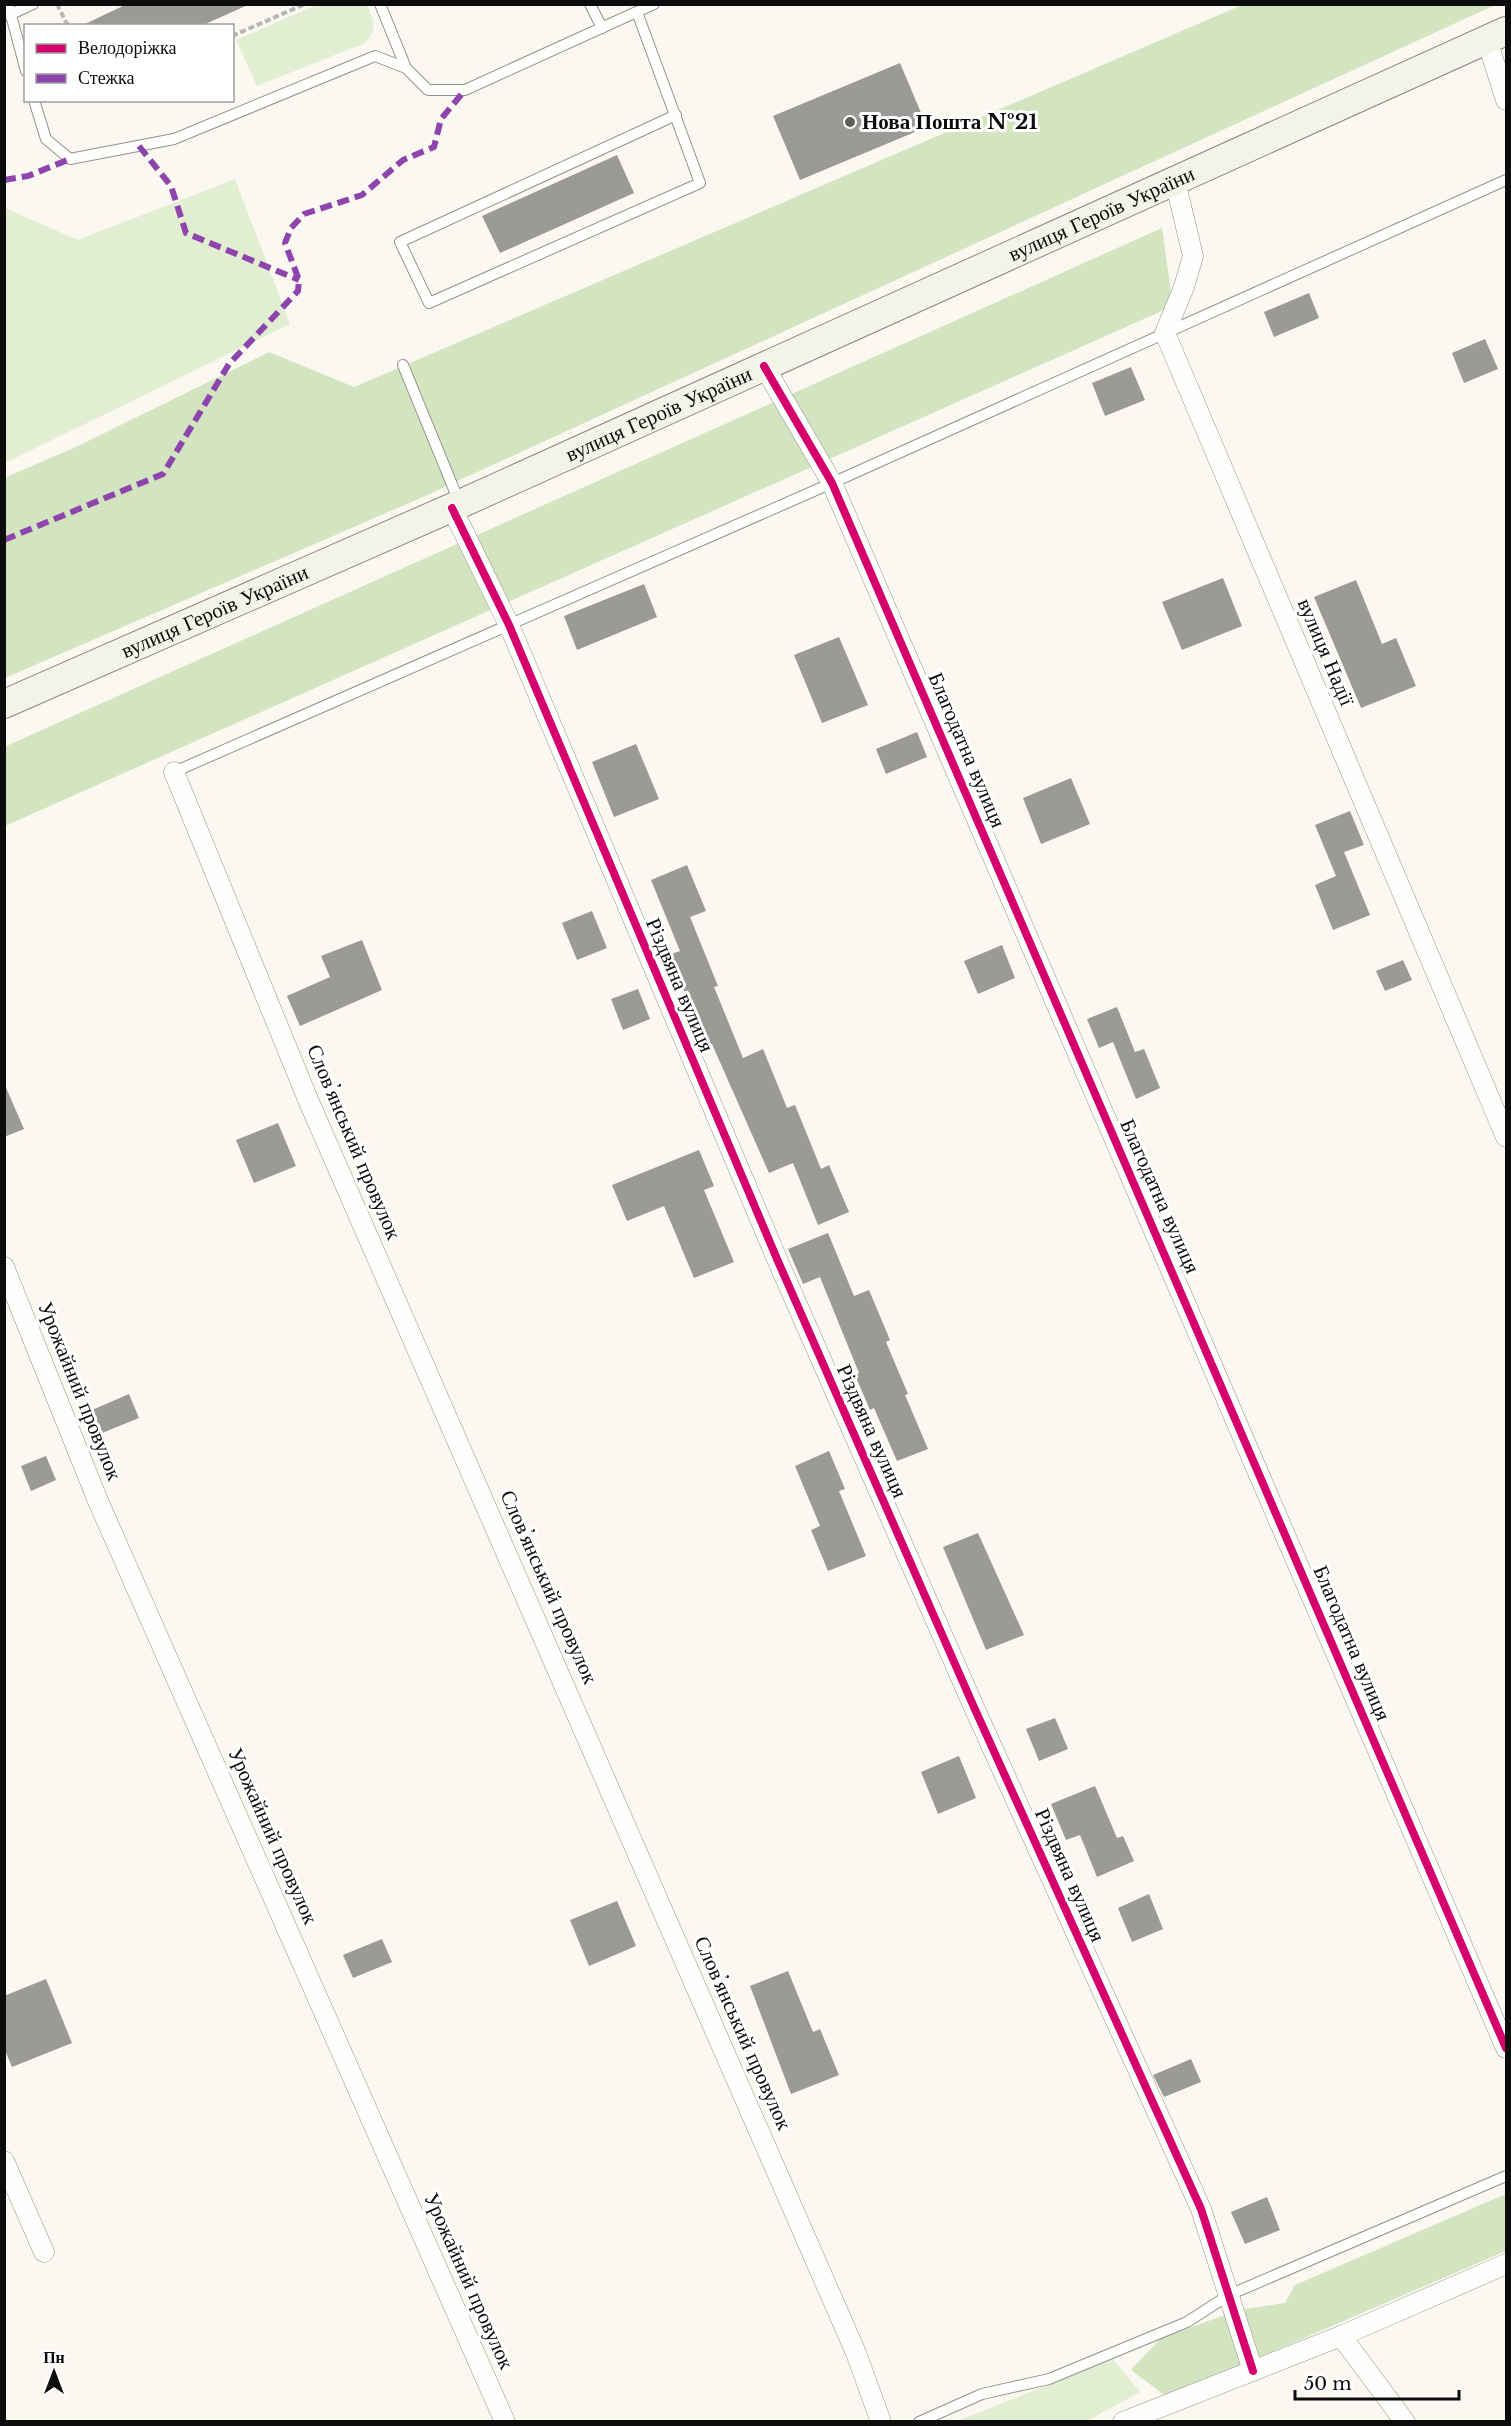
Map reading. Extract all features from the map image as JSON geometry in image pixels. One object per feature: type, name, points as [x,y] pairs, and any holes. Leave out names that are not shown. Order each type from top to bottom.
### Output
[{"type":"main road","name":"вулиця Героїв України","points":[[4,704],[456,506],[1497,35]]},
{"type":"street","points":[[1497,35],[1506,100]]},
{"type":"street","points":[[1165,333],[1185,287],[1194,256],[1175,181]]},
{"type":"street","name":"вулиця Надії","points":[[1165,333],[1506,1137]]},
{"type":"street","name":"Благодатна вулиця","points":[[764,366],[832,483],[1506,2048]]},
{"type":"street","name":"Різдвяна вулиця","points":[[456,506],[509,625],[777,1259],[978,1715],[1202,2210],[1253,2371]]},
{"type":"street","name":"Словʼянський провулок","points":[[174,772],[309,1102],[856,2353],[881,2421]]},
{"type":"street","name":"Урожайний провулок","points":[[4,1267],[98,1501],[505,2421]]},
{"type":"street","points":[[4,2161],[44,2252]]},
{"type":"street","points":[[1123,2421],[1341,2337],[1506,2264]]},
{"type":"street","points":[[1341,2337],[1405,2421]]},
{"type":"lane","points":[[24,64],[8,10],[33,4]]},
{"type":"lane","points":[[380,4],[406,68],[428,90],[465,90],[654,4]]},
{"type":"lane","points":[[590,4],[602,28]]},
{"type":"lane","points":[[637,12],[676,115],[700,183],[429,303],[400,242],[676,115]]},
{"type":"lane","points":[[35,102],[46,139],[70,159],[174,139],[375,56],[406,68]]},
{"type":"lane","points":[[174,772],[832,483],[1506,180]]},
{"type":"lane","points":[[403,365],[456,506]]},
{"type":"lane","points":[[919,2421],[982,2394],[1049,2379],[1187,2322],[1229,2295],[1506,2176]]},
{"type":"path","points":[[57,4],[67,24]]},
{"type":"path","points":[[234,35],[305,4]]},
{"type":"green space","points":[[316,5],[367,5],[373,20],[372,33],[365,43],[257,86],[236,40]]},
{"type":"green space","points":[[1242,5],[1495,5],[423,497],[5,678],[4,478],[76,447],[269,352],[354,387]]},
{"type":"green space","points":[[235,179],[290,324],[5,463],[5,208],[78,240]]},
{"type":"green space","points":[[1162,228],[1173,306],[5,826],[4,747]]},
{"type":"green space","points":[[1506,2194],[1506,2251],[1167,2397],[1131,2370],[1161,2338],[1239,2310],[1285,2303],[1295,2285]]},
{"type":"green space","points":[[1113,2359],[1140,2392],[1087,2421],[955,2422]]},
{"type":"building","points":[[127,4],[250,4],[205,24],[85,24]]},
{"type":"building","name":"Нова Пошта №21","points":[[900,63],[927,127],[800,180],[773,116]]},
{"type":"building","points":[[617,155],[634,193],[500,253],[482,216]]},
{"type":"building","points":[[1309,293],[1319,318],[1274,337],[1264,312]]},
{"type":"building","points":[[1485,339],[1498,369],[1464,383],[1452,353]]},
{"type":"building","points":[[1131,367],[1145,400],[1105,416],[1092,383]]},
{"type":"building","points":[[1223,578],[1242,626],[1182,650],[1162,602]]},
{"type":"building","points":[[1356,580],[1382,644],[1396,638],[1416,686],[1361,708],[1314,597]]},
{"type":"building","points":[[644,584],[657,617],[577,650],[564,616]]},
{"type":"building","points":[[839,637],[868,705],[822,723],[794,655]]},
{"type":"building","points":[[917,732],[927,757],[886,774],[876,749]]},
{"type":"building","points":[[636,744],[659,799],[614,817],[592,762]]},
{"type":"building","points":[[1071,778],[1090,824],[1041,844],[1023,798]]},
{"type":"building","points":[[1350,811],[1364,845],[1344,852],[1370,915],[1333,930],[1315,885],[1336,876],[1315,825]]},
{"type":"building","points":[[687,865],[706,911],[690,917],[718,986],[714,987],[743,1058],[763,1049],[787,1108],[795,1105],[821,1169],[829,1165],[849,1212],[818,1225],[793,1163],[769,1173],[712,1044],[707,1046],[669,955],[680,951],[651,880]]},
{"type":"building","points":[[592,911],[607,948],[577,960],[562,923]]},
{"type":"building","points":[[362,940],[382,990],[300,1026],[287,996],[330,977],[321,956]]},
{"type":"building","points":[[1002,945],[1015,978],[978,994],[964,961]]},
{"type":"building","points":[[1403,960],[1412,980],[1385,991],[1376,971]]},
{"type":"building","points":[[638,989],[650,1019],[623,1030],[611,999]]},
{"type":"building","points":[[1117,1007],[1135,1052],[1144,1049],[1160,1088],[1136,1099],[1113,1042],[1099,1048],[1087,1019]]},
{"type":"building","points":[[4,1083],[24,1129],[4,1137]]},
{"type":"building","points":[[278,1123],[296,1166],[254,1183],[236,1140]]},
{"type":"building","points":[[699,1150],[714,1186],[704,1190],[734,1262],[694,1278],[664,1206],[627,1221],[612,1185]]},
{"type":"building","points":[[828,1233],[854,1296],[869,1290],[890,1340],[886,1342],[908,1394],[905,1395],[928,1449],[897,1461],[874,1408],[870,1410],[855,1375],[859,1373],[820,1277],[803,1284],[788,1249]]},
{"type":"building","points":[[129,1394],[139,1418],[102,1433],[92,1410]]},
{"type":"building","points":[[829,1451],[845,1489],[839,1491],[866,1556],[828,1571],[811,1530],[820,1526],[795,1466]]},
{"type":"building","points":[[46,1456],[56,1480],[31,1491],[21,1466]]},
{"type":"building","points":[[978,1533],[1024,1635],[986,1650],[943,1547]]},
{"type":"building","points":[[1055,1718],[1068,1749],[1039,1761],[1026,1729]]},
{"type":"building","points":[[959,1756],[976,1798],[938,1814],[921,1772]]},
{"type":"building","points":[[1095,1786],[1117,1838],[1123,1836],[1134,1861],[1097,1877],[1080,1835],[1066,1840],[1051,1804]]},
{"type":"building","points":[[1149,1894],[1163,1929],[1132,1942],[1118,1908]]},
{"type":"building","points":[[617,1901],[636,1946],[589,1966],[570,1920]]},
{"type":"building","points":[[382,1939],[392,1962],[353,1978],[343,1955]]},
{"type":"building","points":[[788,1971],[813,2032],[820,2029],[839,2075],[791,2094],[750,1986]]},
{"type":"building","points":[[46,1979],[72,2043],[12,2067],[4,2048],[4,1996]]},
{"type":"building","points":[[1191,2059],[1201,2082],[1164,2097],[1153,2075]]},
{"type":"building","points":[[1267,2197],[1280,2230],[1245,2244],[1231,2212]]},
{"type":"marked path","points":[[4,540],[163,474],[229,364],[298,291],[299,280],[285,243],[291,228],[304,214],[362,195],[403,160],[434,147],[441,119],[465,90]]},
{"type":"marked path","points":[[139,146],[171,186],[186,233],[299,280]]},
{"type":"marked path","points":[[4,180],[28,176],[70,159]]},
{"type":"cycle path","points":[[764,366],[832,483],[1506,2048]]},
{"type":"cycle path","points":[[452,508],[509,625],[777,1259],[973,1705],[1201,2209],[1253,2371]]},
{"type":"place","name":"Нова Пошта №21","points":[[850,122]]}]
